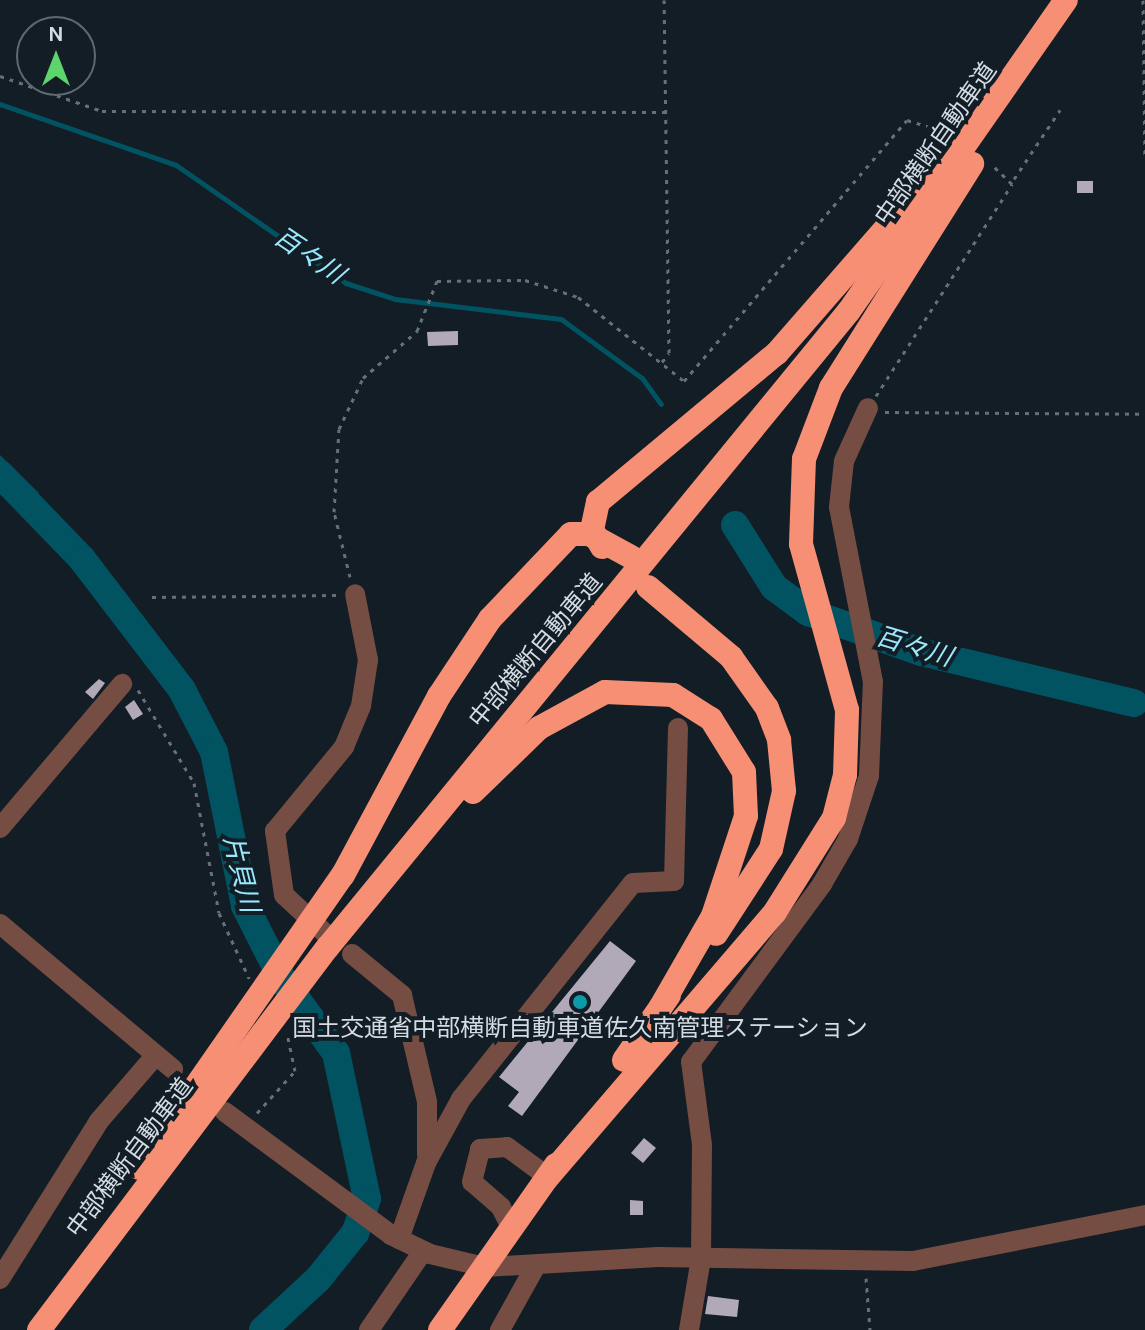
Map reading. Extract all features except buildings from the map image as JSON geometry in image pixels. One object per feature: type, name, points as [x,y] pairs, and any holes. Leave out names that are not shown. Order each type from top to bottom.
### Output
[{"type":"highway","name":"中部横断自動車道","points":[[44,1322],[213,1111],[332,941],[849,311],[1027,62],[1066,0]]},
{"type":"highway","points":[[595,536],[598,502],[786,343],[1027,62]]},
{"type":"highway","points":[[666,1016],[790,893],[834,818],[849,734],[830,641],[813,586],[799,502],[817,416],[955,196],[1027,62]]},
{"type":"highway","points":[[332,941],[483,628],[564,538],[595,536],[627,562]]},
{"type":"highway","points":[[440,1330],[666,1016],[771,880],[798,791],[794,745],[774,691],[738,646],[652,582]]},
{"type":"highway","points":[[44,1322],[251,993],[332,941],[517,747],[582,700],[648,689],[711,719],[739,756],[747,793],[726,886],[666,1016]]},
{"type":"street","points":[[689,1330],[701,1258],[702,1145],[691,1062],[848,839],[874,750],[865,652],[856,607],[841,481],[868,408]]},
{"type":"street","points":[[355,594],[368,660],[361,706],[344,747],[275,831],[284,895],[332,941],[402,995],[427,1102],[426,1163]]},
{"type":"street","points":[[0,828],[122,684]]},
{"type":"street","points":[[395,1237],[426,1163],[461,1099],[633,883],[674,881],[678,728]]},
{"type":"street","points":[[0,924],[173,1069]]},
{"type":"street","points":[[0,1279],[99,1121],[156,1055]]},
{"type":"street","points":[[213,1111],[243,1127],[331,1194],[395,1237],[423,1251],[469,1265],[534,1269],[701,1258],[931,1259],[1145,1215]]},
{"type":"street","points":[[508,1235],[501,1207],[472,1182],[480,1149],[507,1147],[548,1177]]},
{"type":"street","points":[[369,1330],[423,1251]]},
{"type":"street","points":[[500,1330],[534,1269]]},
{"type":"path","points":[[662,363],[669,353],[664,0]]},
{"type":"path","points":[[1143,0],[1145,155]]},
{"type":"path","points":[[0,76],[102,111],[665,112]]},
{"type":"path","points":[[868,408],[1060,110]]},
{"type":"path","points":[[152,597],[355,594],[334,512],[339,429],[363,378],[417,331],[437,281],[500,278],[551,286],[600,310],[676,378],[691,378],[907,120],[934,128]]},
{"type":"path","points":[[991,164],[1014,179]]},
{"type":"path","points":[[868,408],[1145,414]]},
{"type":"path","points":[[122,684],[133,684],[194,783],[219,913],[251,993]]},
{"type":"path","points":[[243,1127],[295,1071],[271,1029]]},
{"type":"path","points":[[865,1261],[870,1330]]},
{"type":"water","points":[[0,455],[39,493],[26,509],[0,484]]},
{"type":"waterway","name":"百々川","points":[[0,104],[176,165],[346,283],[395,299],[561,319],[642,378],[661,404]]},
{"type":"waterway","name":"片貝川","points":[[0,474],[82,559],[182,690],[214,752],[245,906],[282,979],[336,1053],[367,1199],[355,1233],[318,1279],[263,1330]]},
{"type":"waterway","name":"百々川","points":[[735,525],[774,587],[808,612],[921,652],[1134,703]]},
{"type":"place","name":"国土交通省中部横断自動車道佐久南管理ステーション","points":[[580,1002]]}]
